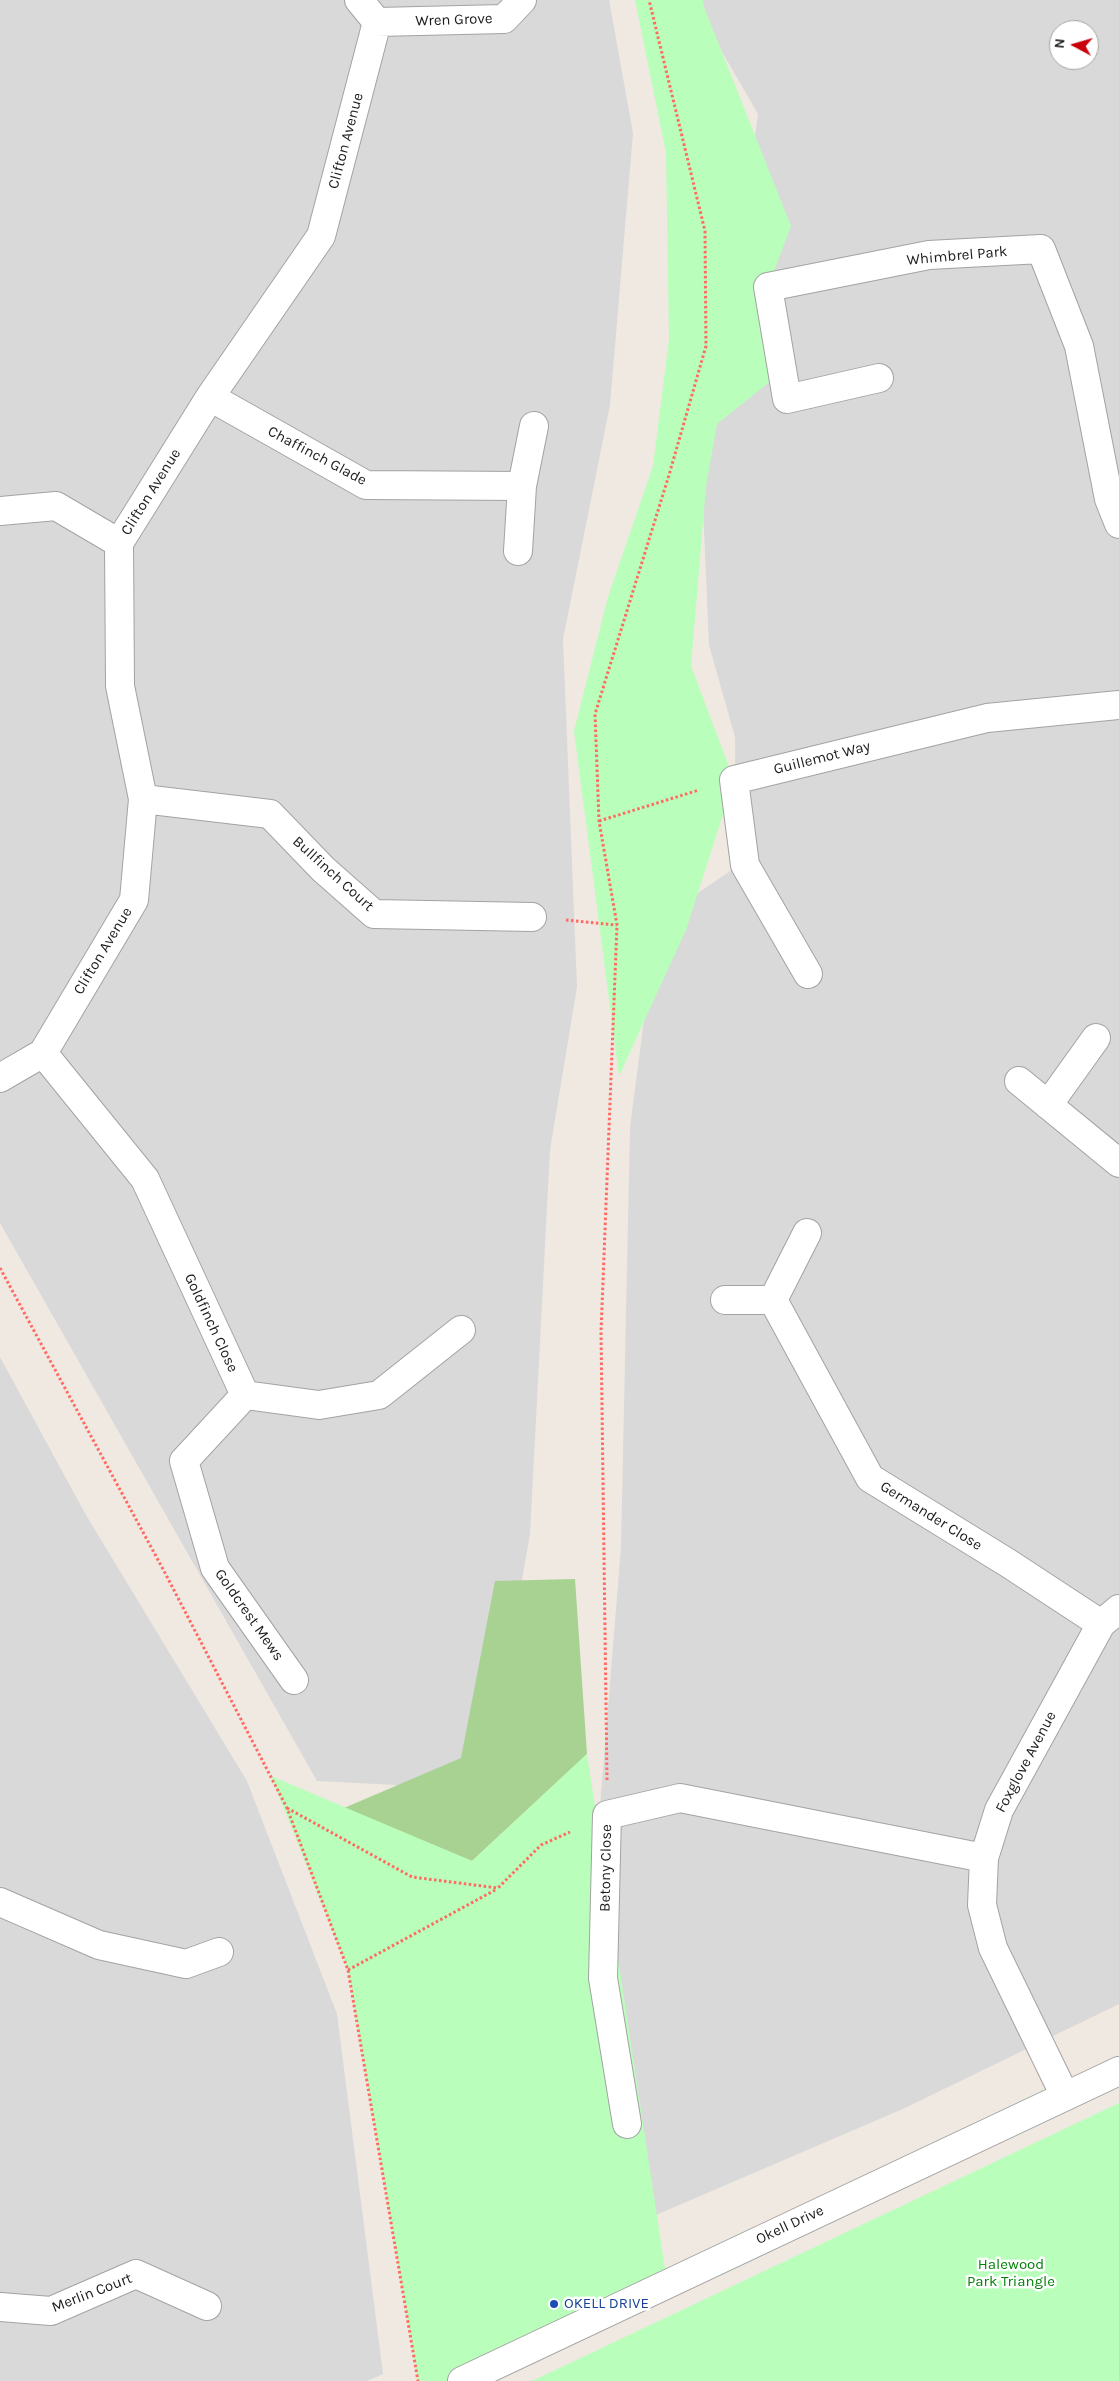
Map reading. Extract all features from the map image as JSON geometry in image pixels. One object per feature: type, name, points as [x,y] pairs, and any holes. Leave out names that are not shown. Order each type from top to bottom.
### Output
[{"type":"street","points":[[360,0],[377,22]]},
{"type":"street","name":"Wren Grove","points":[[377,22],[504,18],[522,0]]},
{"type":"street","name":"Clifton Avenue","points":[[0,1078],[43,1053],[134,900],[143,799],[120,686],[120,543],[210,397],[321,236],[377,22]]},
{"type":"street","name":"Whimbrel Park","points":[[879,378],[787,399],[768,287],[929,255],[1041,249],[1079,346],[1109,499],[1119,524]]},
{"type":"street","name":"Chaffinch Glade","points":[[210,397],[366,485],[522,486]]},
{"type":"street","points":[[518,550],[522,486],[534,426]]},
{"type":"street","points":[[0,511],[56,506],[120,543]]},
{"type":"street","name":"Guillemot Way","points":[[734,780],[987,718],[1119,706]]},
{"type":"street","points":[[734,780],[745,865],[808,974]]},
{"type":"street","name":"Bullfinch Court","points":[[143,799],[270,814],[323,869],[374,914],[532,917]]},
{"type":"street","points":[[1048,1105],[1096,1038]]},
{"type":"street","name":"Goldfinch Close","points":[[43,1053],[146,1179],[244,1395]]},
{"type":"street","points":[[1019,1081],[1119,1163]]},
{"type":"street","points":[[725,1300],[773,1300],[807,1233]]},
{"type":"street","name":"Germander Close","points":[[773,1300],[870,1478],[1008,1563],[1110,1616]]},
{"type":"street","points":[[244,1395],[318,1405],[379,1395],[461,1330]]},
{"type":"street","name":"Goldcrest Mews","points":[[244,1395],[184,1461],[215,1568],[294,1680]]},
{"type":"street","name":"Foxglove Avenue","points":[[1065,2096],[993,1948],[982,1905],[984,1858],[999,1810],[1110,1616]]},
{"type":"street","name":"Betony Close","points":[[627,2124],[603,1978],[607,1815],[680,1798],[984,1858]]},
{"type":"street","points":[[0,1902],[99,1945],[186,1964],[219,1952]]},
{"type":"street","name":"Okell Drive","points":[[462,2381],[1119,2071]]},
{"type":"street","name":"Merlin Court","points":[[0,2307],[51,2311],[136,2274],[207,2306]]},
{"type":"path","points":[[348,1970],[498,1888],[541,1846],[607,1815],[601,1332],[617,925],[599,821],[596,714],[706,346],[705,231],[649,0]]},
{"type":"path","points":[[599,821],[734,780]]},
{"type":"path","points":[[532,917],[617,925]]},
{"type":"path","points":[[0,1268],[164,1571],[287,1808],[348,1970],[418,2381]]},
{"type":"path","points":[[287,1808],[412,1877],[498,1888]]},
{"type":"shaded area","points":[[0,0],[609,0],[633,133],[610,405],[563,639],[577,987],[550,1150],[530,1534],[491,1757],[436,1787],[317,1781],[0,1223]]},
{"type":"shaded area","points":[[692,0],[1119,0],[1119,2004],[905,2108],[649,2218],[586,1979],[621,1547],[630,1127],[657,921],[736,867],[735,737],[709,645],[699,417],[748,190],[758,114]]},
{"type":"shaded area","points":[[0,1357],[86,1515],[247,1781],[337,2014],[383,2374],[367,2381],[0,2381]]},
{"type":"green space","points":[[635,0],[703,0],[704,7],[791,226],[768,287],[782,372],[717,424],[706,486],[691,666],[734,780],[686,930],[619,1076],[574,731],[608,597],[653,466],[669,339],[666,153]]},
{"type":"green space","points":[[575,1579],[587,1754],[472,1861],[344,1808],[461,1758],[495,1581]]},
{"type":"green space","points":[[587,1754],[667,2282],[462,2381],[418,2381],[348,1970],[271,1776],[472,1861]]},
{"type":"green space","name":"Halewood Park Triangle","points":[[1119,2103],[1119,2381],[532,2381]]},
{"type":"place","name":"OKELL DRIVE","points":[[554,2304]]}]
